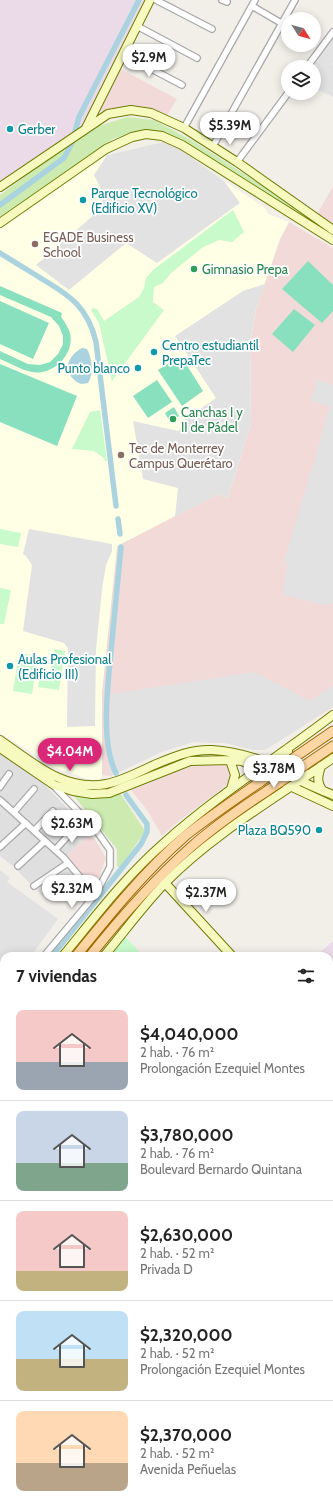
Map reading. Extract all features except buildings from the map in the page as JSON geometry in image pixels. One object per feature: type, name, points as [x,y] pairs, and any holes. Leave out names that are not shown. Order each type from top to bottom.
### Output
[{"type":"main road","points":[[83,130],[96,109],[150,0]]},
{"type":"main road","points":[[96,109],[108,114]]},
{"type":"main road","points":[[0,187],[108,114],[131,110],[151,113],[184,128],[237,162],[333,230]]},
{"type":"main road","points":[[0,223],[106,149],[132,137],[146,134],[162,136],[182,145],[333,240]]},
{"type":"main road","points":[[66,952],[140,865],[178,831],[231,789],[333,715]]},
{"type":"main road","points":[[79,952],[136,883],[185,836],[298,755],[333,732]]},
{"type":"main road","points":[[0,740],[57,778],[74,784],[106,784],[182,754],[192,751],[212,750],[268,763],[299,780],[333,795]]},
{"type":"main road","points":[[93,952],[144,892],[192,846],[232,814],[333,746]]},
{"type":"main road","points":[[0,748],[54,785],[73,791],[92,794],[109,793],[190,760],[230,760],[243,758],[259,770],[333,806]]},
{"type":"main road","points":[[288,748],[287,755],[289,760],[305,772],[312,772]]},
{"type":"main road","points":[[107,952],[165,883],[196,854],[245,817],[333,758]]},
{"type":"main road","points":[[230,760],[235,775],[231,789]]},
{"type":"main road","points":[[322,766],[318,774],[318,780],[319,786],[323,791]]},
{"type":"main road","points":[[242,782],[259,778],[275,786],[278,794]]},
{"type":"main road","points":[[165,883],[228,952]]},
{"type":"street","points":[[156,0],[212,29]]},
{"type":"street","points":[[184,128],[255,0]]},
{"type":"street","points":[[288,12],[295,0]]},
{"type":"street","points":[[213,146],[281,23],[252,6]]},
{"type":"street","points":[[137,26],[197,58]]},
{"type":"street","points":[[312,60],[333,32]]},
{"type":"street","points":[[123,54],[182,85]]},
{"type":"street","points":[[237,162],[283,100]]},
{"type":"street","points":[[0,787],[9,774]]},
{"type":"street","points":[[47,952],[95,894],[110,867],[110,850],[96,830],[54,785]]},
{"type":"street","points":[[14,812],[34,789]]},
{"type":"street","points":[[0,809],[2,802],[26,822],[68,863],[95,894]]},
{"type":"street","points":[[34,831],[53,811]]},
{"type":"street","points":[[0,847],[26,822]]},
{"type":"street","points":[[55,850],[77,826]]},
{"type":"street","points":[[18,866],[45,840]]},
{"type":"street","points":[[34,886],[68,863]]},
{"type":"shaded area","points":[[0,0],[150,0],[86,128],[0,187]]},
{"type":"shaded area","points":[[333,32],[333,97],[321,91],[321,60],[316,60],[318,58],[315,56],[318,52],[321,52],[321,48]]},
{"type":"shaded area","points":[[117,67],[177,99],[165,119],[151,113],[108,114],[96,109]]},
{"type":"shaded area","name":"Tec de Monterrey Campus Querétaro","points":[[163,142],[181,150],[224,181],[264,207],[268,214],[289,222],[280,239],[256,309],[250,343],[251,423],[228,498],[218,494],[117,546],[102,692],[102,775],[99,783],[56,768],[0,733],[0,229],[96,161],[107,155]]},
{"type":"shaded area","points":[[163,142],[181,150],[224,181],[240,203],[157,263],[126,243],[69,290],[36,265],[103,207],[100,187],[94,175],[107,155]]},
{"type":"shaded area","points":[[333,186],[333,230],[315,218]]},
{"type":"shaded area","points":[[289,222],[333,248],[333,707],[265,750],[254,750],[225,743],[193,742],[161,752],[111,776],[102,775],[102,692],[117,546],[218,494],[228,497],[250,374],[250,343],[256,309],[280,239]]},
{"type":"shaded area","points":[[265,284],[256,309],[250,343],[251,423],[228,498],[218,494],[175,517],[178,488],[143,479],[133,421],[178,431],[186,419],[216,398],[175,336],[243,291]]},
{"type":"shaded area","points":[[317,380],[333,385],[333,603],[323,605],[285,595],[283,589],[288,564],[284,562],[330,407],[311,400]]},
{"type":"shaded area","points":[[29,529],[112,544],[112,551],[106,565],[102,589],[96,650],[95,726],[67,727],[68,648],[64,643],[23,631],[32,565],[23,554]]},
{"type":"shaded area","points":[[254,672],[310,701],[333,686],[333,706],[265,750],[254,750],[225,743],[193,742],[161,752],[111,776],[109,772],[111,694]]},
{"type":"shaded area","points":[[0,752],[43,783],[90,834],[64,858],[76,872],[42,896],[13,866],[0,856]]},
{"type":"shaded area","points":[[191,762],[228,763],[232,773],[227,785],[180,820],[162,836],[147,810],[131,790],[150,783]]},
{"type":"shaded area","points":[[90,834],[106,858],[98,880],[90,889],[64,858]]},
{"type":"shaded area","points":[[0,870],[10,878],[7,882],[58,919],[34,952],[0,952]]},
{"type":"shaded area","points":[[333,941],[333,952],[321,952]]},
{"type":"green space","points":[[127,117],[154,120],[193,141],[333,231],[333,238],[159,132],[134,132],[113,139],[0,223],[0,195],[36,168],[96,127]]},
{"type":"green space","points":[[233,210],[244,232],[232,242],[219,240],[203,247],[170,274],[163,283],[154,287],[153,302],[164,310],[112,381],[99,323],[91,310],[93,308],[97,309],[104,321],[139,297],[144,288],[146,278],[153,270]]},
{"type":"green space","points":[[308,261],[333,285],[333,311],[322,323],[282,289]]},
{"type":"green space","points":[[0,286],[62,313],[61,317],[70,333],[71,341],[66,356],[55,367],[48,371],[32,372],[0,359],[0,351],[28,364],[40,365],[50,362],[58,354],[63,344],[63,336],[59,326],[51,317],[0,295]]},
{"type":"green space","points":[[0,301],[49,323],[33,359],[0,344]]},
{"type":"green space","points":[[294,309],[315,325],[293,352],[272,334]]},
{"type":"green space","points":[[181,356],[203,391],[182,406],[158,370]]},
{"type":"green space","points":[[0,364],[77,396],[57,446],[0,422]]},
{"type":"green space","points":[[157,380],[172,402],[148,418],[133,396]]},
{"type":"green space","points":[[174,407],[179,416],[170,422],[165,413]]},
{"type":"green space","points":[[100,410],[107,461],[105,461],[104,458],[94,451],[72,449],[90,412]]},
{"type":"green space","points":[[0,529],[21,533],[18,547],[0,544]]},
{"type":"green space","points":[[0,588],[11,590],[4,624],[0,624]]},
{"type":"green space","points":[[54,649],[65,651],[59,690],[38,687],[39,680],[49,681]]},
{"type":"green space","points":[[19,653],[38,656],[32,694],[13,691]]},
{"type":"green space","points":[[120,793],[145,831],[120,868],[117,866],[117,849],[73,795]]},
{"type":"green space","points":[[122,933],[139,952],[107,952]]},
{"type":"water","points":[[82,348],[87,349],[89,353],[92,371],[88,383],[82,384],[76,382],[69,374],[68,368],[71,357]]},
{"type":"waterway","points":[[0,205],[64,158],[72,143],[79,117],[139,0]]},
{"type":"waterway","points":[[0,253],[70,297],[83,312],[93,330],[96,342],[116,506]]},
{"type":"waterway","points":[[118,519],[120,534]]},
{"type":"waterway","points":[[116,773],[111,760],[108,744],[106,708],[121,547]]},
{"type":"waterway","points":[[55,952],[141,844],[147,832],[147,824],[126,795]]},
{"type":"place","name":"Gerber","points":[[10,129]]},
{"type":"place","name":"Parque Tecnológico (Edificio XV)","points":[[83,200]]},
{"type":"place","name":"EGADE Business School","points":[[35,244]]},
{"type":"place","name":"Gimnasio Prepa","points":[[194,269]]},
{"type":"place","name":"Centro estudiantil PrepaTec","points":[[154,352]]},
{"type":"place","name":"Punto blanco","points":[[138,368]]},
{"type":"place","name":"Canchas I y II de Pádel","points":[[173,419]]},
{"type":"place","name":"Tec de Monterrey Campus Querétaro","points":[[121,455]]},
{"type":"place","name":"Aulas Profesional (Edificio III)","points":[[10,666]]},
{"type":"place","name":"Plaza BQ590","points":[[319,830]]}]
